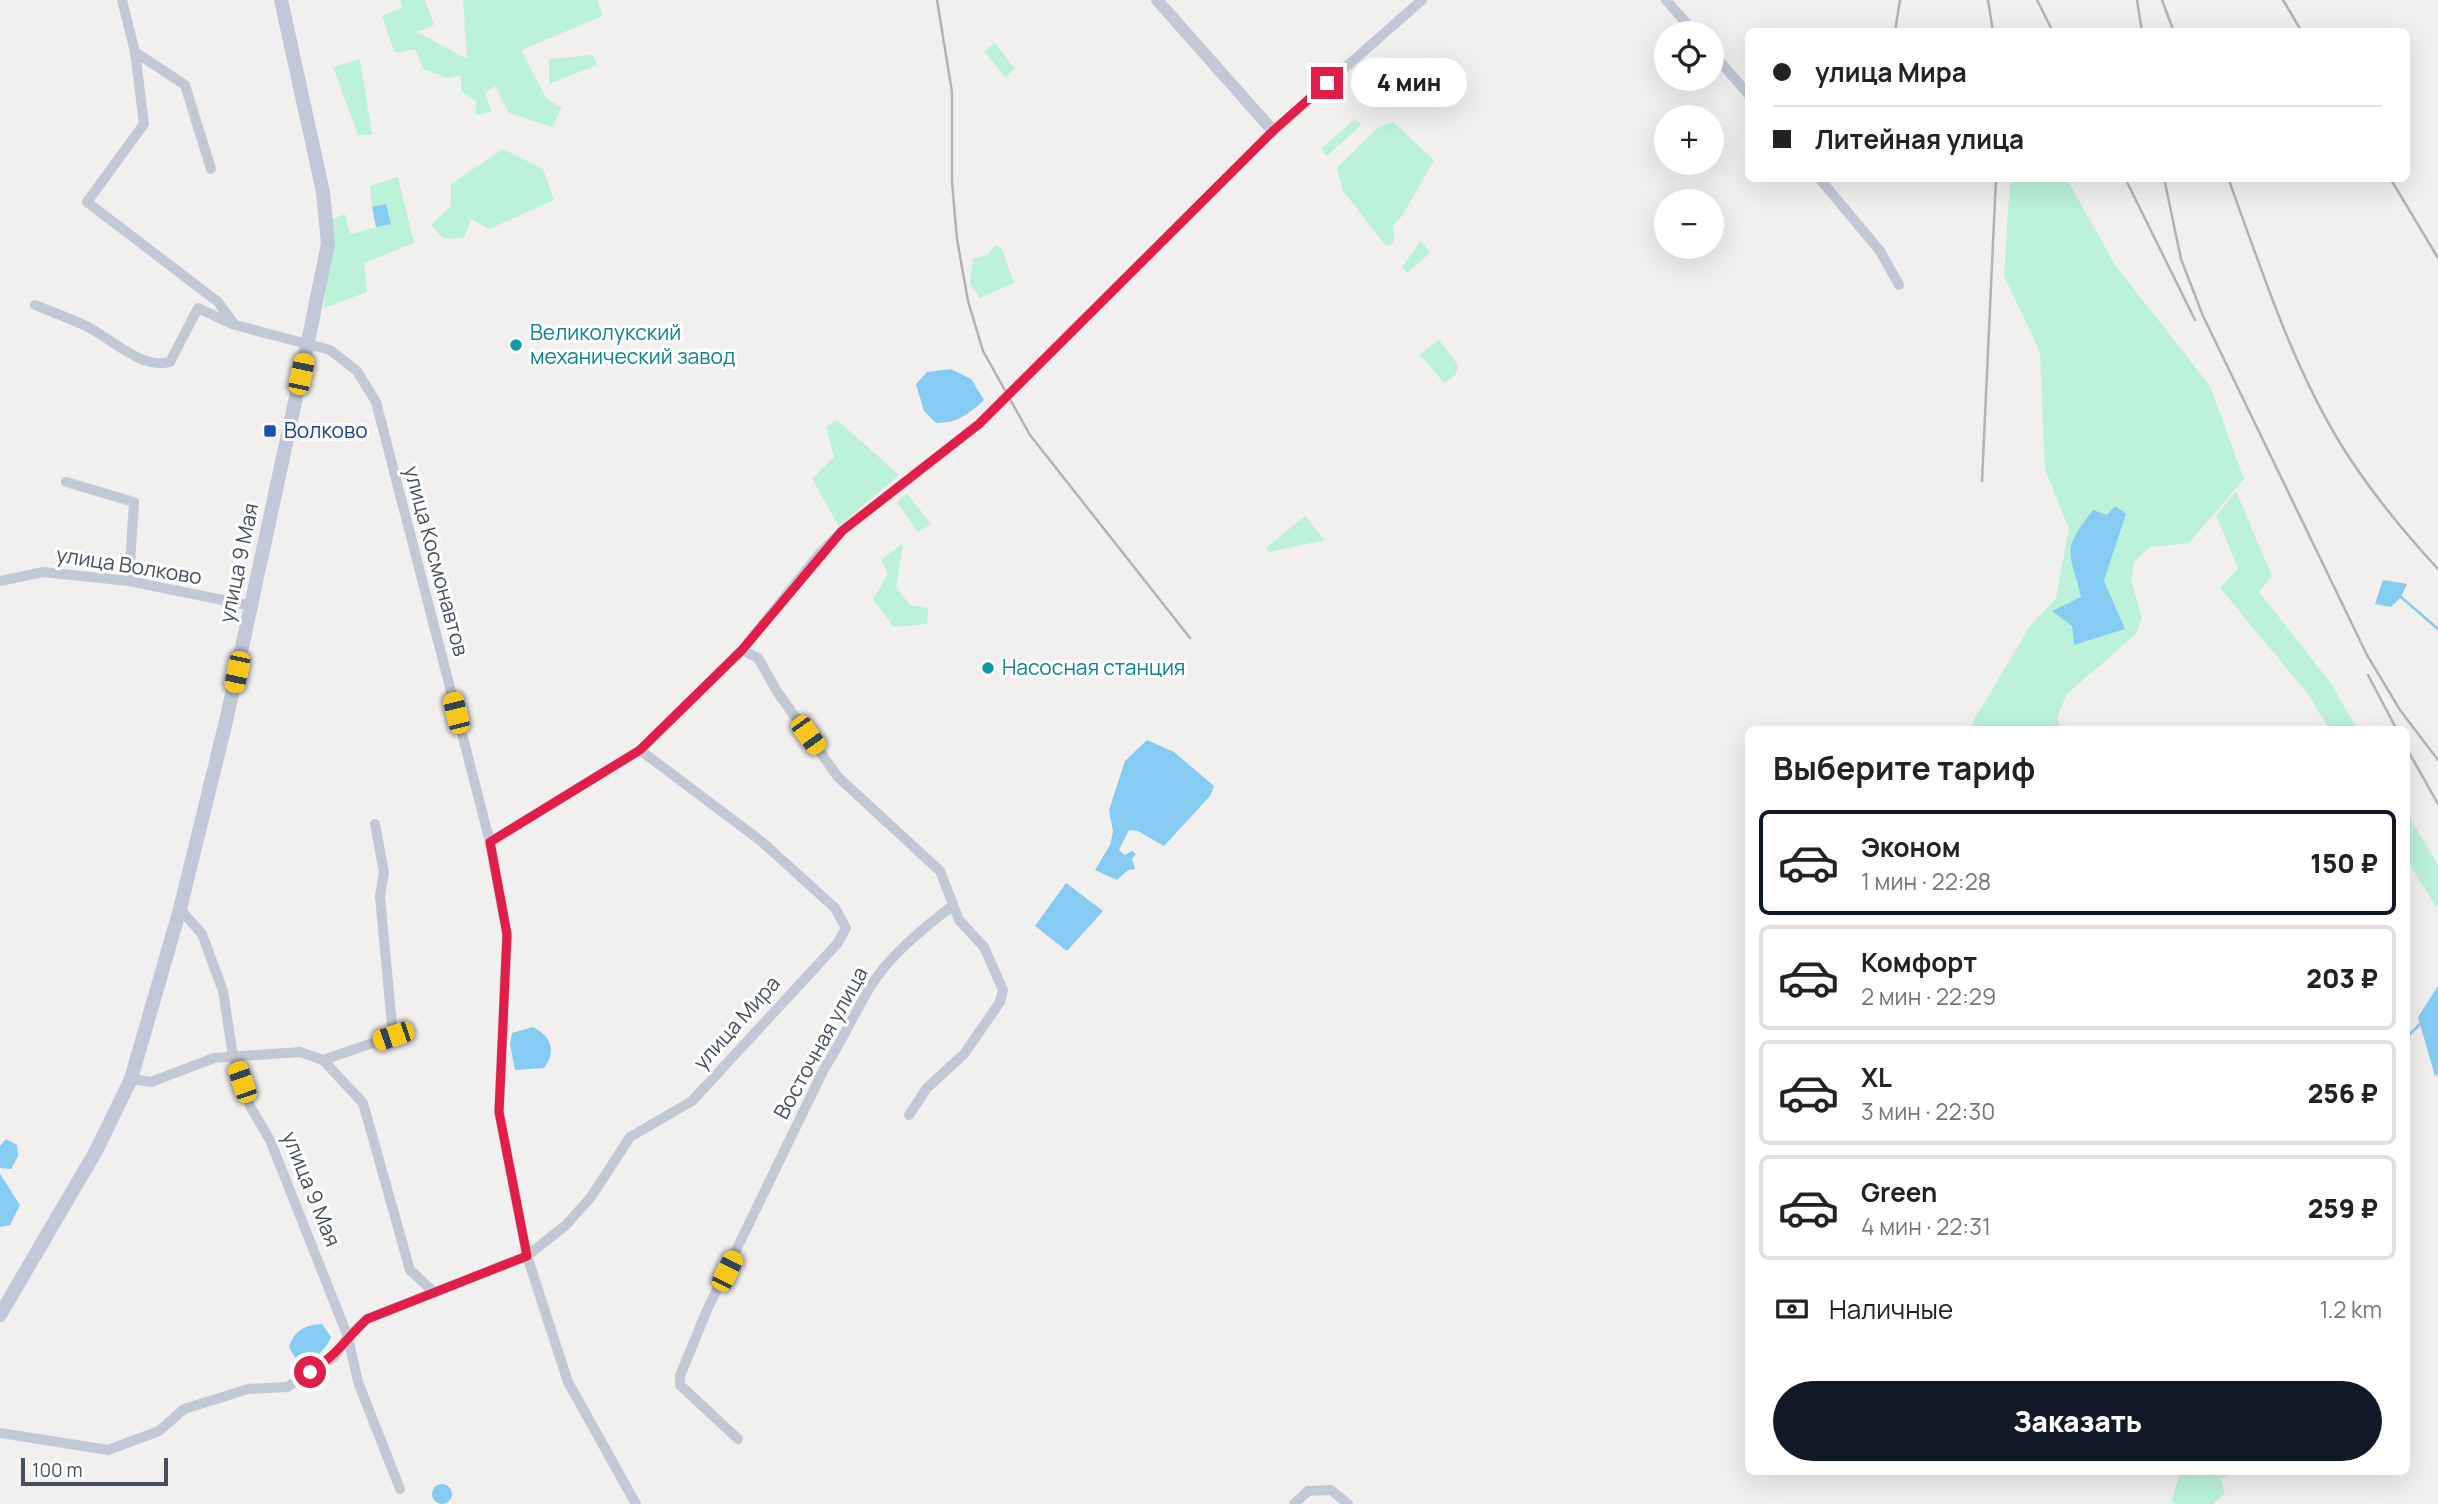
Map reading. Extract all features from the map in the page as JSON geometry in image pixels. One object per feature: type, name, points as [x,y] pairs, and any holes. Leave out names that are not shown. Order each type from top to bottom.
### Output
[{"type":"main road","name":"улица 9 Мая","points":[[0,1315],[96,1151],[131,1079],[180,909],[251,606],[307,346],[328,244],[323,192],[281,0]]},
{"type":"street","points":[[122,0],[135,52],[144,124],[87,202],[218,302],[235,325]]},
{"type":"street","points":[[1157,0],[1273,131]]},
{"type":"street","points":[[490,842],[640,750],[742,650],[842,531],[979,424],[1273,131],[1422,0]]},
{"type":"street","points":[[1666,0],[1684,21]]},
{"type":"street","points":[[135,52],[185,85],[211,169]]},
{"type":"street","points":[[1724,66],[1745,90]]},
{"type":"street","points":[[1822,182],[1880,251],[1899,285]]},
{"type":"street","points":[[35,305],[88,327],[120,348],[159,365],[170,362],[198,308],[235,325]]},
{"type":"street","name":"улица Космонавтов","points":[[235,325],[330,350],[356,371],[376,401],[490,842],[507,934],[499,1112],[527,1256],[568,1382],[636,1504]]},
{"type":"street","points":[[66,482],[134,502],[128,581]]},
{"type":"street","name":"улица Волково","points":[[0,581],[43,572],[128,581],[251,606]]},
{"type":"street","points":[[742,650],[758,658],[778,692],[838,777],[940,871],[959,919],[984,947],[1003,994],[964,1054],[927,1088],[909,1115]]},
{"type":"street","name":"улица Мира","points":[[0,1433],[108,1450],[159,1431],[184,1409],[248,1389],[287,1387],[334,1357],[348,1337],[367,1319],[527,1256],[566,1225],[591,1197],[630,1137],[692,1101],[837,944],[846,928],[835,908],[761,841],[640,750]]},
{"type":"street","points":[[323,1060],[393,1036],[380,895],[384,872],[375,824]]},
{"type":"street","name":"Восточная улица","points":[[738,1439],[680,1385],[680,1376],[708,1310],[818,1081],[870,987],[891,960],[953,905]]},
{"type":"street","name":"улица 9 Мая","points":[[180,909],[202,934],[223,991],[233,1056],[250,1106],[270,1140],[348,1337],[358,1382],[400,1489]]},
{"type":"street","points":[[131,1079],[151,1082],[214,1058],[233,1056],[300,1052],[323,1060],[363,1102],[410,1270],[435,1293]]},
{"type":"street","points":[[1294,1504],[1308,1491],[1331,1490],[1348,1504]]},
{"type":"green space","points":[[400,0],[425,0],[434,25],[417,32],[467,59],[463,0],[597,0],[603,16],[521,50],[546,98],[562,108],[552,127],[509,113],[495,86],[485,94],[492,112],[476,115],[476,101],[461,91],[461,75],[448,78],[423,69],[415,49],[395,53],[382,16],[403,7]]},
{"type":"green space","points":[[995,43],[1015,69],[1005,77],[984,51]]},
{"type":"green space","points":[[593,55],[597,65],[549,84],[549,59]]},
{"type":"green space","points":[[360,59],[372,135],[358,135],[333,67]]},
{"type":"green space","points":[[1355,119],[1361,125],[1327,156],[1321,149]]},
{"type":"green space","points":[[1393,122],[1434,160],[1402,216],[1393,225],[1394,243],[1386,246],[1343,191],[1337,168],[1379,127]]},
{"type":"green space","points":[[503,149],[543,169],[554,200],[489,229],[471,219],[464,238],[444,239],[431,225],[451,206],[451,184]]},
{"type":"green space","points":[[398,177],[414,243],[364,263],[367,292],[324,308],[333,219],[345,214],[350,234],[390,224],[386,204],[372,207],[370,186]]},
{"type":"green space","points":[[2010,182],[2069,182],[2115,265],[2210,386],[2244,479],[2189,543],[2150,547],[2134,562],[2131,580],[2142,618],[2136,634],[2066,695],[2057,719],[2060,726],[1970,726],[2030,626],[2056,598],[2069,529],[2045,469],[2040,352],[2004,276]],"holes":[[[2107,515],[2126,515],[2104,581],[2125,629],[2074,645],[2072,626],[2081,597],[2069,550]]]},
{"type":"green space","points":[[1421,241],[1430,253],[1407,273],[1402,267]]},
{"type":"green space","points":[[996,245],[1002,249],[1014,283],[980,298],[970,284],[973,259],[987,255]]},
{"type":"green space","points":[[1439,340],[1458,365],[1456,374],[1444,383],[1420,354]]},
{"type":"green space","points":[[837,420],[899,475],[839,526],[812,479],[834,457],[826,426]]},
{"type":"green space","points":[[2236,491],[2272,576],[2259,592],[2330,682],[2356,726],[2328,726],[2308,694],[2220,588],[2238,568],[2216,516]]},
{"type":"green space","points":[[907,493],[931,524],[918,532],[897,502]]},
{"type":"green space","points":[[1305,516],[1325,540],[1269,552],[1266,548]]},
{"type":"green space","points":[[903,543],[896,587],[910,605],[928,608],[927,624],[894,627],[873,599],[888,574],[881,560]]},
{"type":"green space","points":[[2410,818],[2438,865],[2438,910],[2410,864]]},
{"type":"green space","points":[[2179,1475],[2230,1475],[2221,1479],[2225,1493],[2213,1504],[2176,1504],[2172,1501]]},
{"type":"water","points":[[386,204],[391,224],[376,227],[372,207]]},
{"type":"water","points":[[951,369],[971,379],[984,400],[962,417],[936,423],[924,411],[916,384],[927,372]]},
{"type":"water","points":[[2115,506],[2126,514],[2104,581],[2125,629],[2074,645],[2072,626],[2052,611],[2081,597],[2071,559],[2072,543],[2093,510],[2107,515]]},
{"type":"water","points":[[2383,580],[2407,584],[2401,597],[2391,607],[2375,604]]},
{"type":"water","points":[[1147,740],[1174,752],[1214,786],[1210,796],[1164,846],[1138,831],[1129,830],[1119,850],[1125,855],[1132,851],[1136,854],[1132,859],[1135,869],[1128,870],[1117,880],[1095,870],[1110,845],[1113,831],[1109,810],[1125,761]]},
{"type":"water","points":[[1066,883],[1103,911],[1067,951],[1035,926]]},
{"type":"water","points":[[2438,986],[2438,1075],[2435,1076],[2418,1017]]},
{"type":"water","points":[[533,1027],[548,1039],[551,1050],[548,1062],[544,1068],[515,1070],[510,1044],[512,1033]]},
{"type":"water","points":[[6,1139],[17,1145],[18,1156],[11,1169],[0,1168],[0,1146]]},
{"type":"water","points":[[0,1174],[20,1205],[10,1225],[0,1227]]},
{"type":"water","points":[[322,1324],[331,1337],[329,1342],[313,1358],[298,1363],[289,1347],[294,1336],[306,1327]]},
{"type":"water","points":[[442,1484],[449,1487],[452,1494],[449,1501],[442,1504],[435,1501],[432,1494],[435,1487]]},
{"type":"waterway","points":[[2401,597],[2438,629]]},
{"type":"waterway","points":[[2410,1034],[2420,1024]]},
{"type":"railway","points":[[937,0],[952,92],[952,182],[957,239],[968,301],[983,351],[1030,435],[1190,638]]},
{"type":"railway","points":[[1896,28],[1900,0]]},
{"type":"railway","points":[[1988,0],[1992,28]]},
{"type":"railway","points":[[2037,0],[2051,28]]},
{"type":"railway","points":[[2137,0],[2141,28]]},
{"type":"railway","points":[[2162,0],[2172,28]]},
{"type":"railway","points":[[2283,0],[2300,28]]},
{"type":"railway","points":[[1982,481],[1996,182]]},
{"type":"railway","points":[[2127,182],[2195,320]]},
{"type":"railway","points":[[2165,182],[2181,259],[2203,316],[2367,655],[2400,710],[2438,760]]},
{"type":"railway","points":[[2229,182],[2291,347],[2322,412],[2374,492],[2438,569]]},
{"type":"railway","points":[[2392,182],[2438,258]]},
{"type":"railway","points":[[2368,675],[2395,726]]},
{"type":"railway","points":[[2410,754],[2438,804]]},
{"type":"place","name":"Великолукский механический завод","points":[[516,345]]},
{"type":"place","name":"Волково","points":[[270,431]]},
{"type":"place","name":"Насосная станция","points":[[988,668]]},
{"type":"route","points":[[310,1372],[334,1357],[348,1337],[367,1319],[527,1256],[499,1112],[507,934],[490,842],[640,750],[742,650],[821,552],[842,531],[979,424],[1273,131],[1327,83]]}]
